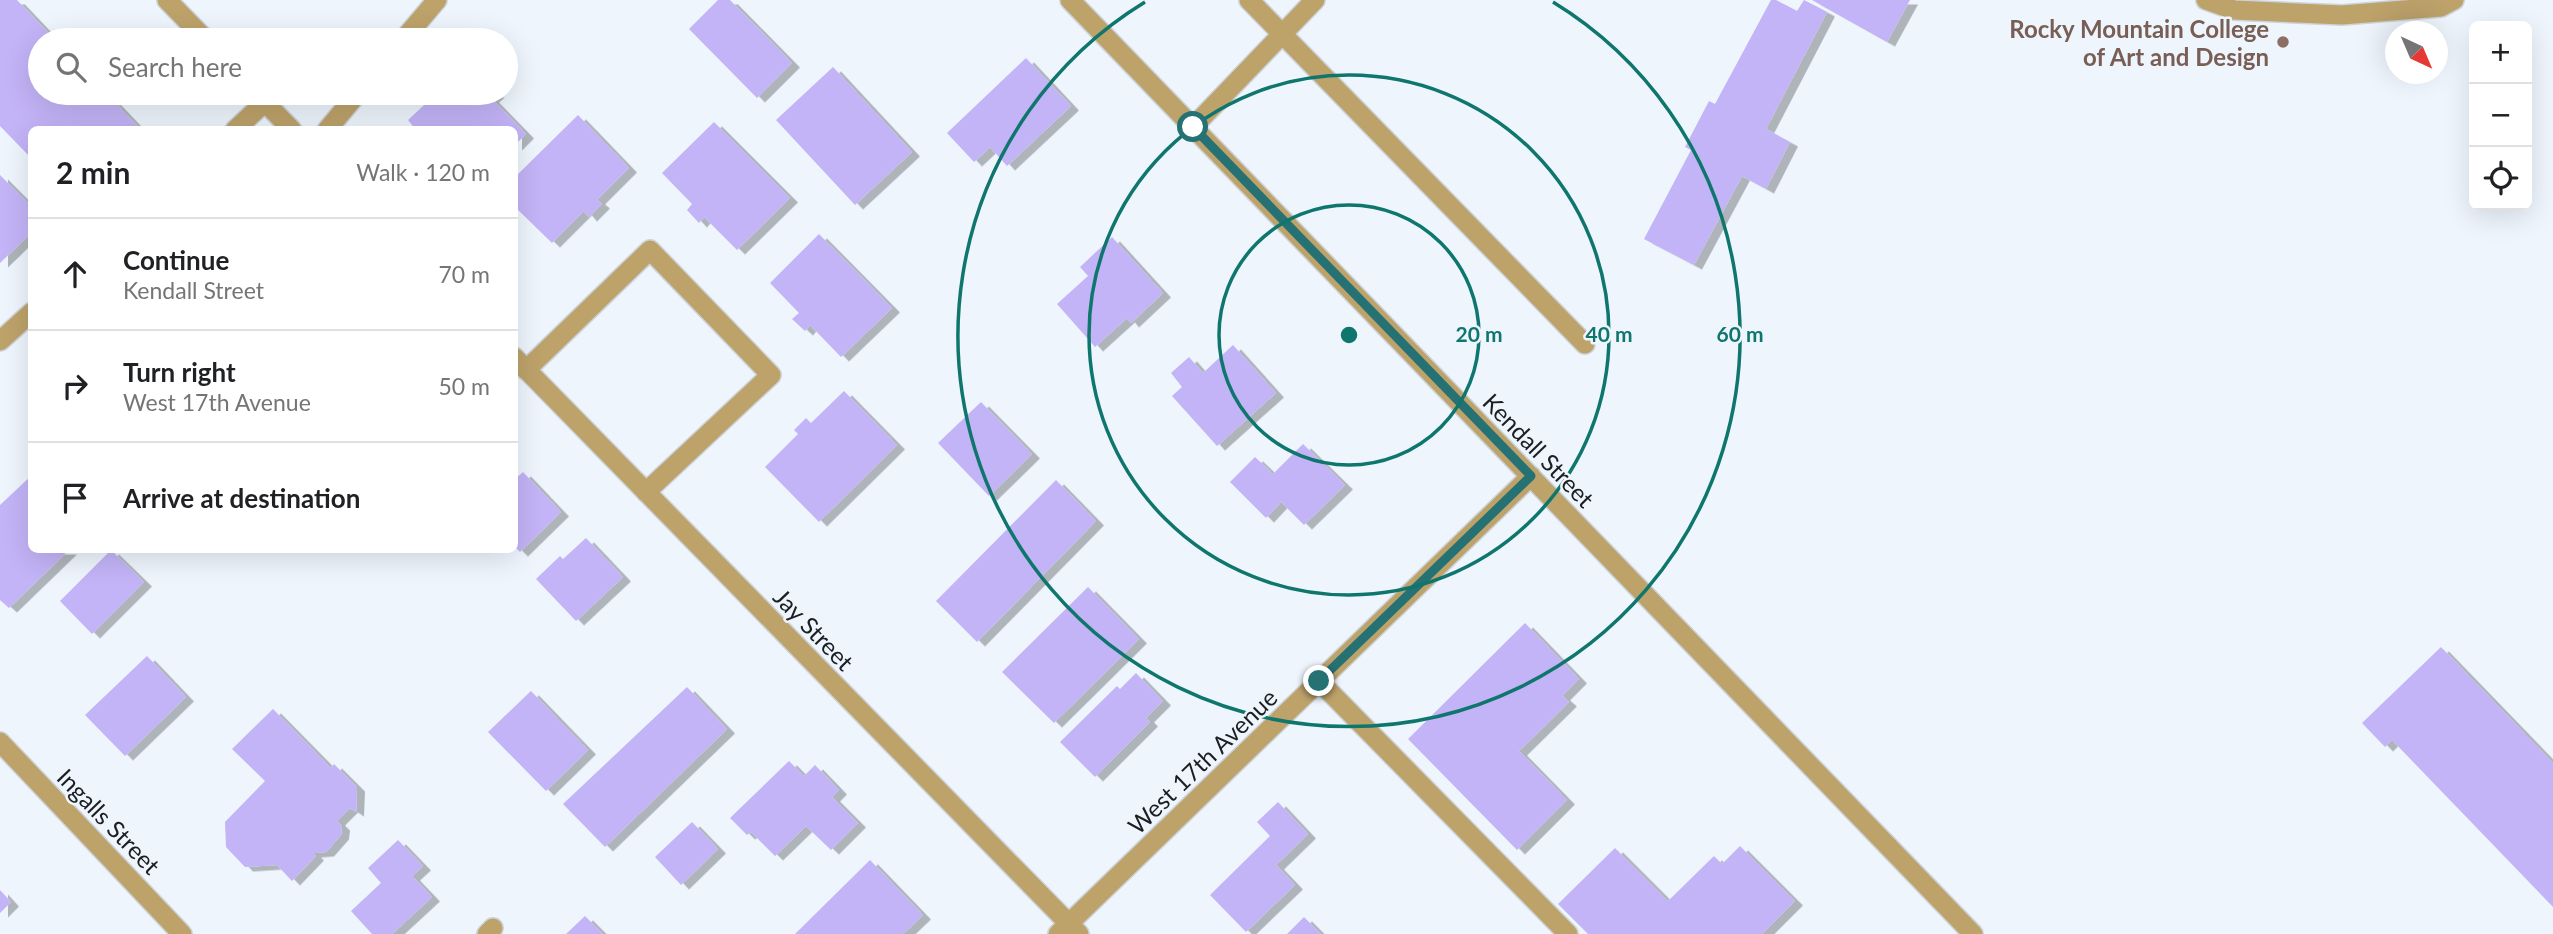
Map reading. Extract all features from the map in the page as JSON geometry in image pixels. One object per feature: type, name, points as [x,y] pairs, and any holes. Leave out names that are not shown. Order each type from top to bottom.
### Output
[{"type":"street","points":[[167,0],[194,28]]},
{"type":"street","points":[[413,28],[437,0]]},
{"type":"street","name":"Kendall Street","points":[[1070,0],[1973,934]]},
{"type":"street","points":[[1249,0],[1585,344]]},
{"type":"street","points":[[1193,127],[1315,0]]},
{"type":"street","points":[[2206,0],[2234,10],[2342,15],[2441,7],[2454,0]]},
{"type":"street","points":[[238,126],[255,105]]},
{"type":"street","points":[[269,105],[288,126]]},
{"type":"street","points":[[330,126],[348,105]]},
{"type":"street","points":[[520,363],[650,250],[771,374],[646,492]]},
{"type":"street","points":[[0,341],[28,316]]},
{"type":"street","name":"Jay Street","points":[[520,363],[1069,931]]},
{"type":"street","name":"West 17th Avenue","points":[[1069,931],[1319,681],[1531,476]]},
{"type":"street","points":[[1319,681],[1568,934]]},
{"type":"street","name":"Ingalls Street","points":[[0,742],[182,934]]},
{"type":"building","points":[[0,0],[17,0],[44,28],[28,28],[28,105],[117,105],[137,126],[28,126],[28,155],[0,126]]},
{"type":"building","points":[[718,0],[730,0],[792,63],[757,98],[689,29]]},
{"type":"building","points":[[1771,0],[1797,11],[1804,0],[1827,12],[1766,129],[1790,142],[1766,189],[1742,176],[1694,265],[1644,239],[1691,150],[1685,147],[1709,101],[1715,104]]},
{"type":"building","points":[[1812,0],[1910,0],[1887,42]]},
{"type":"building","points":[[1026,58],[1071,106],[1007,166],[990,147],[974,162],[947,133]]},
{"type":"building","points":[[833,67],[912,152],[855,205],[776,120]]},
{"type":"building","points":[[424,105],[498,105],[526,134],[518,142],[518,126],[413,126],[408,120]]},
{"type":"building","points":[[578,115],[629,168],[597,200],[602,204],[589,217],[584,211],[552,243],[518,210],[518,174]]},
{"type":"building","points":[[714,122],[790,198],[737,250],[704,217],[699,223],[687,210],[692,204],[662,173]]},
{"type":"building","points":[[0,175],[28,203],[28,236],[0,263]]},
{"type":"building","points":[[819,234],[892,308],[841,357],[810,325],[805,331],[792,319],[799,313],[770,283]]},
{"type":"building","points":[[1112,237],[1163,293],[1131,323],[1127,318],[1095,347],[1057,304],[1088,276],[1080,267]]},
{"type":"building","points":[[1233,345],[1276,393],[1217,446],[1172,396],[1182,387],[1171,373],[1189,357],[1203,373]]},
{"type":"building","points":[[844,391],[897,445],[819,522],[765,467],[798,434],[794,430],[806,418],[811,423]]},
{"type":"building","points":[[981,402],[1032,454],[989,496],[938,443]]},
{"type":"building","points":[[1303,444],[1345,485],[1304,525],[1281,502],[1266,518],[1230,482],[1255,457],[1273,474]]},
{"type":"building","points":[[523,472],[561,512],[520,552],[518,550],[518,476]]},
{"type":"building","points":[[28,479],[28,553],[66,553],[9,608],[0,600],[0,505]]},
{"type":"building","points":[[1056,480],[1096,521],[977,642],[936,601]]},
{"type":"building","points":[[586,538],[623,577],[576,621],[536,579],[560,556],[563,559]]},
{"type":"building","points":[[108,553],[114,553],[144,582],[92,634],[60,601]]},
{"type":"building","points":[[1088,587],[1139,639],[1054,723],[1002,672]]},
{"type":"building","points":[[1525,623],[1579,679],[1562,696],[1569,702],[1519,751],[1567,800],[1517,850],[1408,739]]},
{"type":"building","points":[[2441,647],[2553,763],[2553,907],[2392,740],[2385,747],[2362,723]]},
{"type":"building","points":[[147,656],[186,697],[125,756],[85,715]]},
{"type":"building","points":[[1136,673],[1163,701],[1146,718],[1150,722],[1095,777],[1060,742],[1117,686],[1120,689]]},
{"type":"building","points":[[687,687],[727,729],[605,847],[563,804]]},
{"type":"building","points":[[531,691],[588,750],[546,791],[488,732]]},
{"type":"building","points":[[273,709],[331,768],[334,764],[357,787],[356,812],[350,808],[337,821],[342,826],[341,835],[326,852],[313,853],[316,856],[292,881],[277,865],[245,867],[226,847],[225,822],[265,781],[232,749]]},
{"type":"building","points":[[789,761],[804,776],[815,765],[839,790],[832,797],[858,823],[831,850],[806,826],[775,856],[751,832],[747,835],[730,818]]},
{"type":"building","points":[[1278,802],[1308,834],[1276,865],[1295,885],[1246,932],[1210,895],[1270,836],[1257,822]]},
{"type":"building","points":[[692,822],[718,849],[681,885],[655,857]]},
{"type":"building","points":[[398,840],[423,866],[412,876],[432,897],[392,934],[372,934],[351,911],[381,883],[368,868]]},
{"type":"building","points":[[1740,846],[1795,901],[1762,934],[1588,934],[1558,904],[1615,848],[1668,901],[1714,856],[1722,864]]},
{"type":"building","points":[[870,860],[923,915],[903,934],[795,934]]},
{"type":"building","points":[[0,890],[11,902],[0,913]]},
{"type":"building","points":[[585,916],[603,934],[566,934]]},
{"type":"building","points":[[1304,917],[1321,934],[1287,934]]},
{"type":"place","name":"Rocky Mountain College of Art and Design","points":[[2283,42]]},
{"type":"route","points":[[1193,127],[1531,476],[1319,681]]}]
